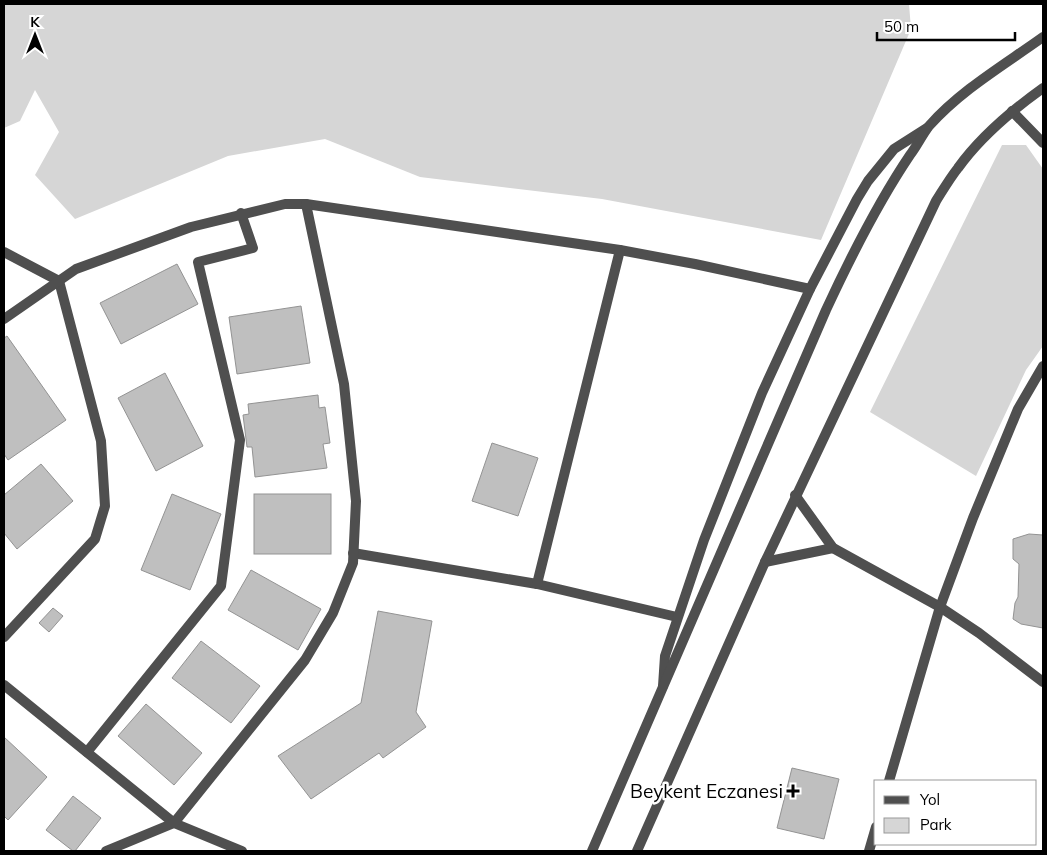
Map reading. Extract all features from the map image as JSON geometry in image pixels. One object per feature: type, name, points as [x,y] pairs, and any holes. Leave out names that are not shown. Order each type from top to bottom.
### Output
[{"type":"street","points":[[663,688],[665,656],[677,617],[704,540],[762,393],[810,289],[857,199],[868,181],[894,149],[928,128],[975,84],[1043,37]]},
{"type":"street","points":[[637,851],[765,562],[936,201],[958,168],[984,136],[1012,111],[1043,88]]},
{"type":"street","points":[[1012,111],[1043,143]]},
{"type":"street","points":[[592,851],[751,481],[850,258],[893,181],[928,128]]},
{"type":"street","points":[[4,319],[76,269],[192,226],[285,204],[306,204],[620,250],[810,289]]},
{"type":"street","points":[[106,851],[174,823],[305,660],[333,613],[352,563],[356,501],[344,384],[306,204]]},
{"type":"street","points":[[87,752],[221,586],[240,440],[198,262],[253,248],[241,213]]},
{"type":"street","points":[[537,584],[620,250]]},
{"type":"street","points":[[4,252],[59,281],[101,442],[105,506],[95,539],[4,637]]},
{"type":"street","points":[[889,780],[940,607],[973,518],[1018,409],[1043,366]]},
{"type":"street","points":[[796,495],[833,548],[940,607],[979,633],[1043,682]]},
{"type":"street","points":[[765,562],[833,548]]},
{"type":"street","points":[[353,553],[537,584],[677,617]]},
{"type":"street","points":[[4,685],[174,823],[242,851]]},
{"type":"street","points":[[869,851],[874,834]]},
{"type":"green space","points":[[4,4],[909,4],[911,29],[821,240],[602,199],[420,177],[325,139],[228,156],[75,219],[35,175],[59,132],[35,90],[20,121],[4,128]]},
{"type":"green space","points":[[1002,145],[1026,145],[1043,169],[1043,346],[1026,370],[976,476],[870,412]]},
{"type":"building","points":[[177,264],[198,304],[121,344],[100,303]]},
{"type":"building","points":[[301,306],[310,363],[237,374],[229,317]]},
{"type":"building","points":[[7,336],[66,420],[8,460],[4,454],[4,338]]},
{"type":"building","points":[[165,373],[203,446],[156,471],[118,398]]},
{"type":"building","points":[[318,395],[319,408],[325,407],[330,443],[323,444],[327,468],[255,477],[252,447],[247,447],[243,415],[249,414],[248,404]]},
{"type":"building","points":[[492,443],[538,458],[518,516],[472,501]]},
{"type":"building","points":[[41,464],[73,501],[17,549],[4,533],[4,495]]},
{"type":"building","points":[[172,494],[221,514],[190,590],[141,570]]},
{"type":"building","points":[[254,494],[331,494],[331,554],[254,554]]},
{"type":"building","points":[[1029,534],[1043,535],[1043,628],[1021,624],[1013,619],[1015,603],[1018,597],[1019,564],[1013,559],[1013,539]]},
{"type":"building","points":[[251,570],[321,609],[298,650],[228,610]]},
{"type":"building","points":[[53,608],[63,616],[49,632],[39,623]]},
{"type":"building","points":[[378,611],[432,621],[416,712],[426,727],[383,758],[379,753],[311,799],[278,756],[361,703]]},
{"type":"building","points":[[201,641],[260,686],[231,723],[172,678]]},
{"type":"building","points":[[146,704],[202,753],[174,785],[118,736]]},
{"type":"building","points":[[4,737],[47,777],[8,820],[4,816]]},
{"type":"building","points":[[792,768],[839,779],[824,839],[777,828]]},
{"type":"building","points":[[73,796],[101,818],[75,851],[46,830]]},
{"type":"place","name":"Beykent Eczanesi","points":[[793,791]]}]
